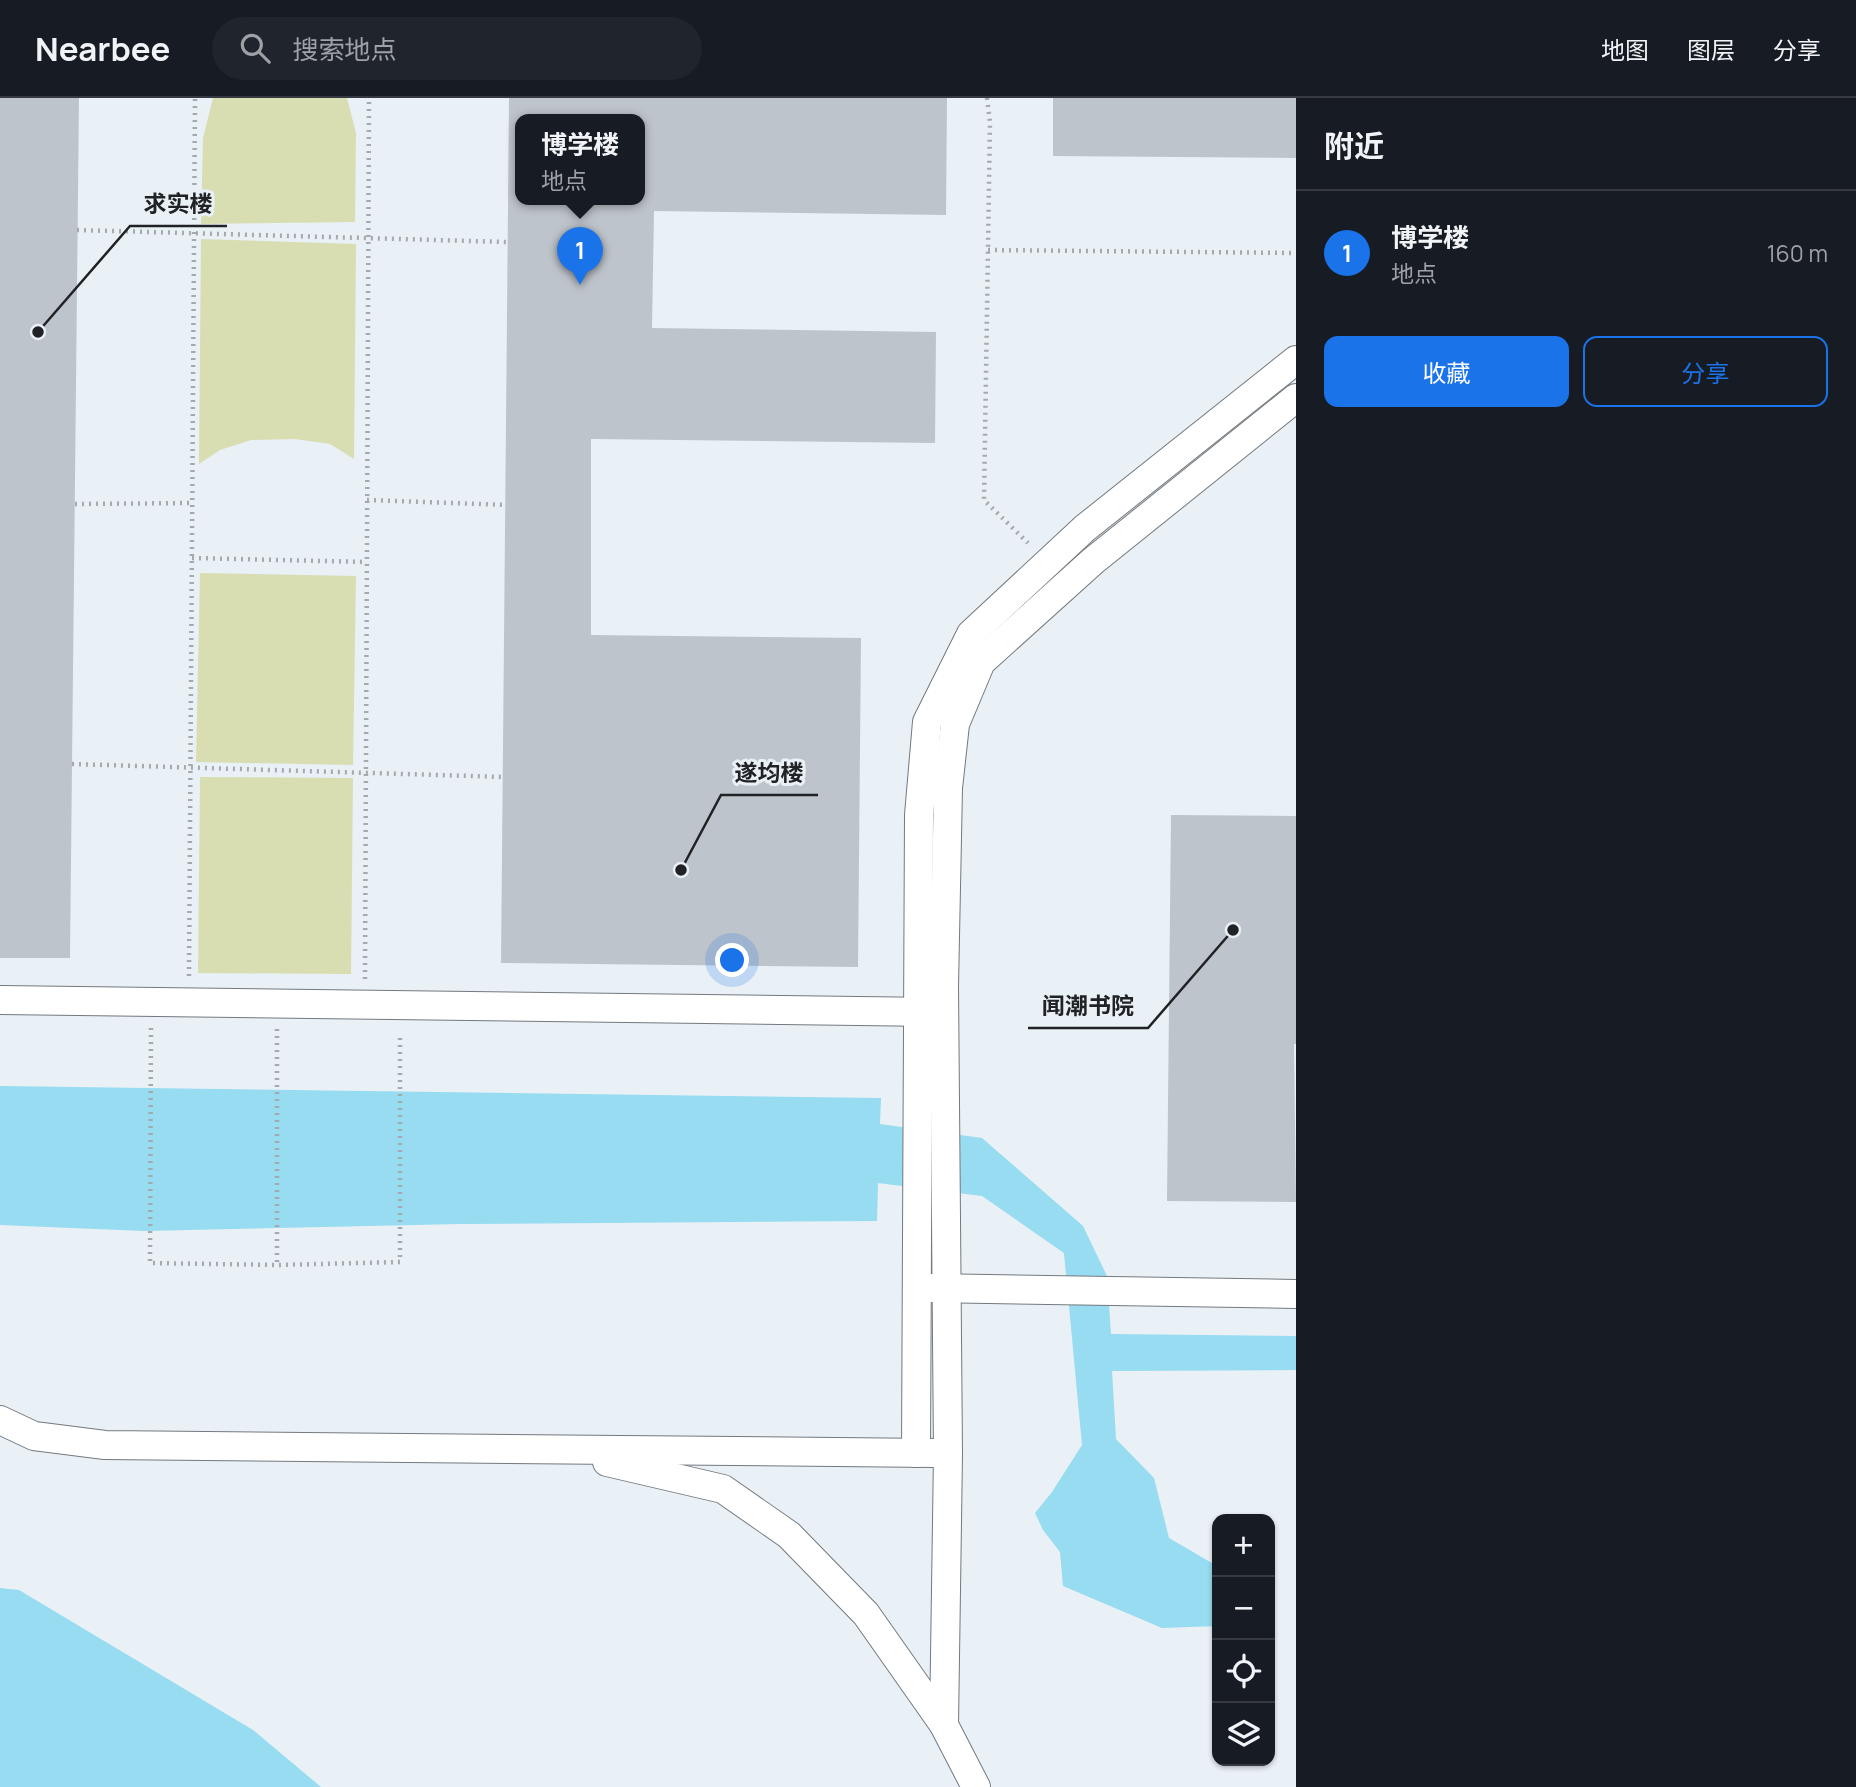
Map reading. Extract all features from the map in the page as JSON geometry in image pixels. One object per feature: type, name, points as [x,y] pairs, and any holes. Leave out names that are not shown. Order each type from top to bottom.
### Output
[{"type":"street","points":[[944,1725],[948,1454],[947,1290],[919,815],[927,722],[971,634],[1085,528],[1296,360]]},
{"type":"street","points":[[916,1453],[917,1287],[931,1012],[955,724],[981,662],[1093,561],[1296,398]]},
{"type":"street","points":[[0,1000],[931,1012]]},
{"type":"street","points":[[917,1287],[947,1290],[1296,1294]]},
{"type":"street","points":[[0,1420],[34,1436],[105,1445],[948,1454]]},
{"type":"street","points":[[556,1450],[723,1489],[789,1535],[866,1614],[944,1725],[975,1787]]},
{"type":"path","points":[[189,1003],[195,98]]},
{"type":"path","points":[[365,1005],[369,98]]},
{"type":"path","points":[[987,98],[990,122],[984,500],[1048,562]]},
{"type":"path","points":[[78,230],[507,242]]},
{"type":"path","points":[[988,250],[1296,253]]},
{"type":"path","points":[[367,500],[506,505]]},
{"type":"path","points":[[75,504],[192,503]]},
{"type":"path","points":[[192,558],[367,562]]},
{"type":"path","points":[[72,764],[503,777]]},
{"type":"path","points":[[151,1002],[150,1263],[277,1265],[400,1262],[400,1006]]},
{"type":"path","points":[[277,1004],[277,1265]]},
{"type":"green space","points":[[213,98],[347,98],[356,133],[355,222],[201,224],[203,138]]},
{"type":"green space","points":[[201,239],[356,244],[354,459],[330,444],[295,439],[251,440],[220,450],[199,464]]},
{"type":"green space","points":[[200,573],[356,576],[353,765],[196,762]]},
{"type":"green space","points":[[200,777],[353,778],[351,974],[198,973]]},
{"type":"water","points":[[0,1086],[881,1098],[880,1124],[982,1138],[1083,1226],[1107,1276],[1111,1334],[1296,1336],[1296,1370],[1112,1371],[1116,1439],[1154,1478],[1169,1538],[1212,1563],[1212,1626],[1162,1628],[1063,1586],[1060,1552],[1043,1530],[1035,1513],[1082,1445],[1064,1253],[982,1196],[878,1183],[877,1221],[460,1224],[144,1231],[0,1225]]},
{"type":"water","points":[[0,1588],[19,1590],[253,1730],[321,1787],[0,1787]]},
{"type":"building","points":[[0,98],[79,98],[70,958],[0,958]]},
{"type":"building","points":[[509,98],[947,98],[946,215],[654,211],[652,328],[936,332],[935,443],[591,439],[591,635],[861,638],[858,967],[501,963]]},
{"type":"building","points":[[1053,98],[1296,98],[1296,158],[1053,156]]},
{"type":"building","points":[[1171,815],[1296,816],[1296,1202],[1167,1201]]},
{"type":"place","name":"博学楼","points":[[580,285]]},
{"type":"place","name":"求实楼","points":[[38,332]]},
{"type":"place","name":"遂均楼","points":[[681,870]]},
{"type":"place","name":"闻潮书院","points":[[1233,930]]}]
